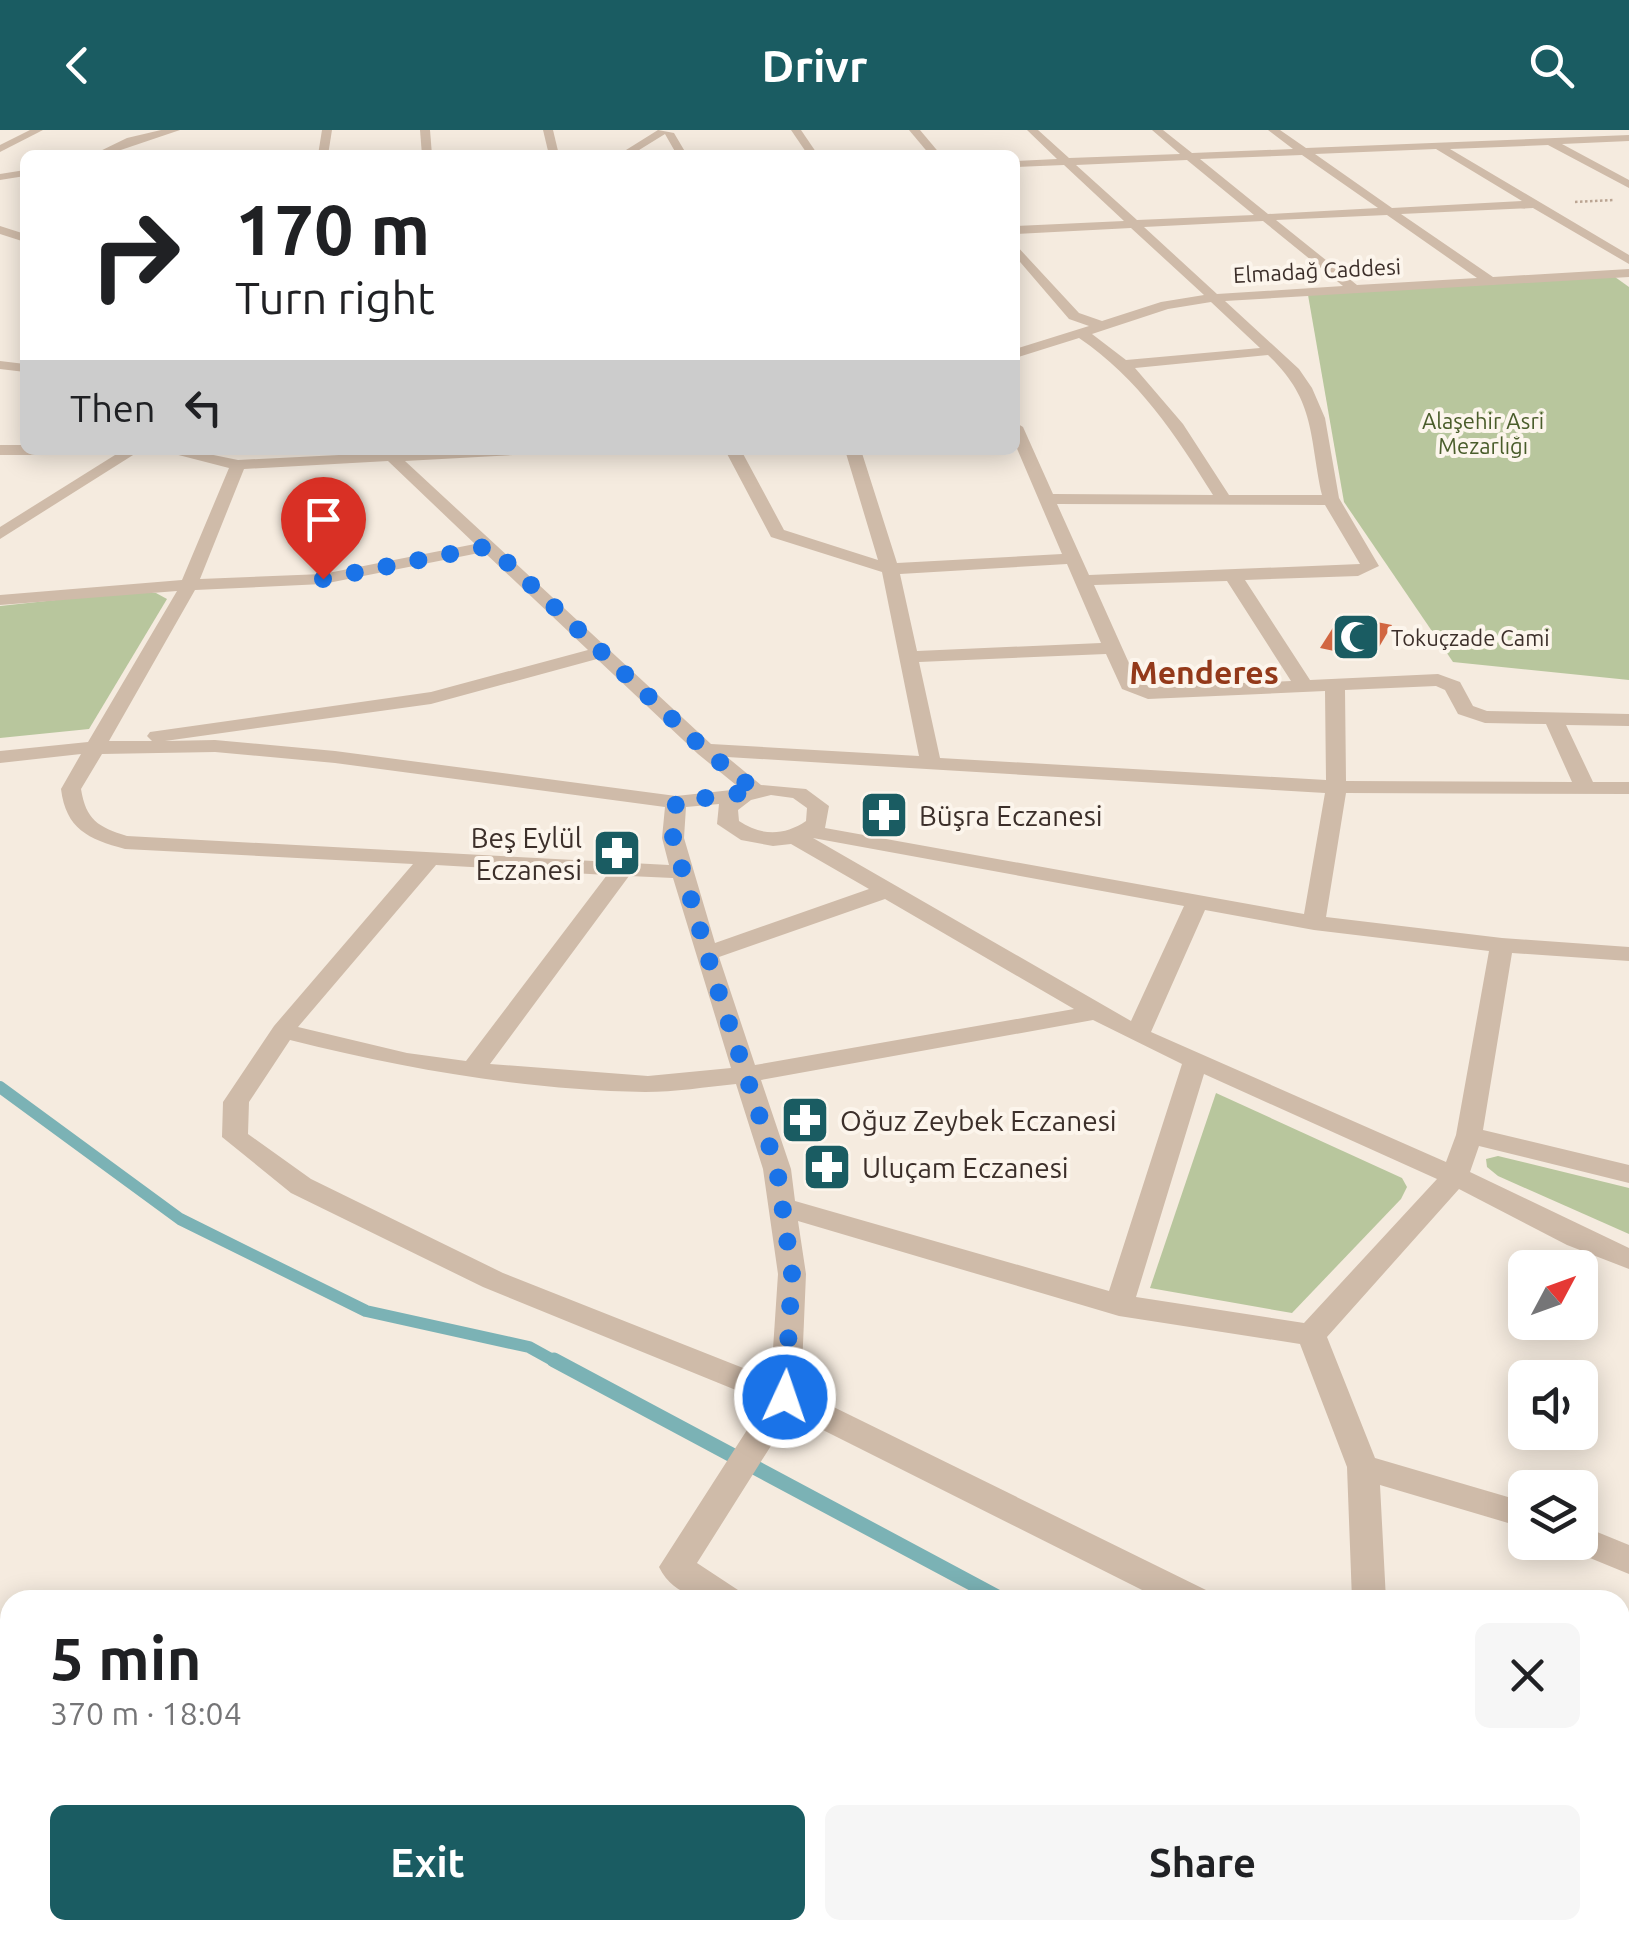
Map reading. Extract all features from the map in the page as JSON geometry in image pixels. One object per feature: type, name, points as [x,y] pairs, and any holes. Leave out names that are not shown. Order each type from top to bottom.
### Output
[{"type":"street","points":[[0,149],[38,130]]},
{"type":"street","points":[[108,150],[173,130]]},
{"type":"street","points":[[914,130],[932,150]]},
{"type":"street","points":[[1032,130],[1271,351],[1308,390],[1320,416],[1331,500],[1370,566],[1358,571],[1084,580]]},
{"type":"street","points":[[1157,130],[1354,290]]},
{"type":"street","points":[[1273,130],[1491,282]]},
{"type":"street","points":[[1410,130],[1535,204],[1628,271]]},
{"type":"street","points":[[1529,130],[1629,185]]},
{"type":"street","points":[[633,150],[671,132]]},
{"type":"street","points":[[645,150],[671,132]]},
{"type":"street","points":[[1020,164],[1629,138]]},
{"type":"street","points":[[1020,230],[1535,204]]},
{"type":"street","points":[[1020,254],[1074,316],[1097,324]]},
{"type":"street","name":"Elmadağ Caddesi","points":[[1020,352],[1097,324],[1166,305],[1213,298],[1628,271]]},
{"type":"street","points":[[1079,331],[1128,364],[1174,420],[1224,500]]},
{"type":"street","points":[[1128,364],[1271,351]]},
{"type":"street","points":[[1020,437],[1128,686],[1148,693],[1438,680],[1453,686],[1465,710],[1484,717],[1629,720]]},
{"type":"street","points":[[0,534],[125,455]]},
{"type":"street","points":[[189,455],[238,466],[377,455]]},
{"type":"street","points":[[391,455],[750,793]]},
{"type":"street","points":[[736,455],[777,533],[890,569],[1075,558]]},
{"type":"street","points":[[854,455],[890,569],[930,763]]},
{"type":"street","points":[[238,466],[188,586],[72,790],[73,813],[87,830],[125,842],[683,872]]},
{"type":"street","points":[[1050,500],[1331,500]]},
{"type":"street","points":[[0,600],[323,579],[490,546]]},
{"type":"street","points":[[1234,577],[1305,687]]},
{"type":"street","points":[[908,657],[1113,648]]},
{"type":"street","points":[[93,748],[238,720],[436,697],[602,652]]},
{"type":"street","points":[[1314,924],[1336,787],[1335,686]]},
{"type":"street","points":[[1553,718],[1586,789]]},
{"type":"street","points":[[0,757],[93,748],[215,746],[336,756],[676,802],[750,793],[799,793],[818,806],[909,848]]},
{"type":"street","points":[[705,750],[1336,787],[1629,788]]},
{"type":"street","points":[[736,830],[726,816],[727,808],[750,793]]},
{"type":"street","points":[[676,802],[762,839],[802,834],[909,848],[1314,924],[1502,946],[1629,954]]},
{"type":"street","points":[[676,802],[673,838],[744,1075],[777,1169],[792,1274],[779,1407],[676,1566],[711,1590]]},
{"type":"street","points":[[802,834],[817,823],[818,806]]},
{"type":"street","points":[[802,834],[888,890],[1138,1035],[1455,1176],[1577,1238],[1629,1259]]},
{"type":"street","points":[[430,858],[283,1032],[236,1102],[235,1137],[302,1186],[493,1280],[779,1407],[1172,1590]]},
{"type":"street","points":[[474,1070],[623,869]]},
{"type":"street","points":[[706,954],[888,890]]},
{"type":"street","points":[[1138,1035],[1197,903]]},
{"type":"street","points":[[1311,1335],[1455,1176],[1469,1135],[1502,946]]},
{"type":"street","points":[[283,1032],[407,1061],[648,1084],[744,1075],[1097,1012]]},
{"type":"street","points":[[1120,1306],[1195,1062]]},
{"type":"street","points":[[1469,1135],[1629,1174]]},
{"type":"street","points":[[783,1206],[1120,1306],[1311,1335]]},
{"type":"street","points":[[1311,1335],[1363,1467],[1369,1590]]},
{"type":"street","points":[[1363,1467],[1508,1510]]},
{"type":"street","points":[[1598,1547],[1629,1560]]},
{"type":"green space","name":"Alaşehir Asri Mezarlığı","points":[[1615,277],[1629,287],[1629,680],[1453,662],[1344,502],[1308,295]]},
{"type":"green space","points":[[130,592],[156,593],[167,599],[89,729],[0,738],[0,606]]},
{"type":"green space","points":[[1216,1093],[1402,1178],[1407,1187],[1401,1199],[1292,1313],[1150,1288]]},
{"type":"green space","points":[[1498,1156],[1629,1188],[1629,1234],[1498,1176],[1487,1167],[1486,1159]]},
{"type":"building","name":"Tokuçzade Cami","points":[[1341,615],[1392,625],[1372,659],[1320,648]]},
{"type":"waterway","points":[[0,1087],[180,1219],[366,1311],[529,1347],[558,1363]]},
{"type":"waterway","points":[[554,1360],[984,1590]]},
{"type":"place","name":"Tokuçzade Cami","points":[[1356,637]]},
{"type":"place","name":"Büşra Eczanesi","points":[[884,815]]},
{"type":"place","name":"Beş Eylül Eczanesi","points":[[617,853]]},
{"type":"place","name":"Oğuz Zeybek Eczanesi","points":[[805,1120]]},
{"type":"place","name":"Uluçam Eczanesi","points":[[827,1167]]},
{"type":"district","name":"Menderes","points":[[1204,672]]},
{"type":"route","points":[[323,579],[490,546],[705,750],[756,791],[676,802],[673,838],[744,1075],[777,1169],[792,1274],[785,1397]]}]
